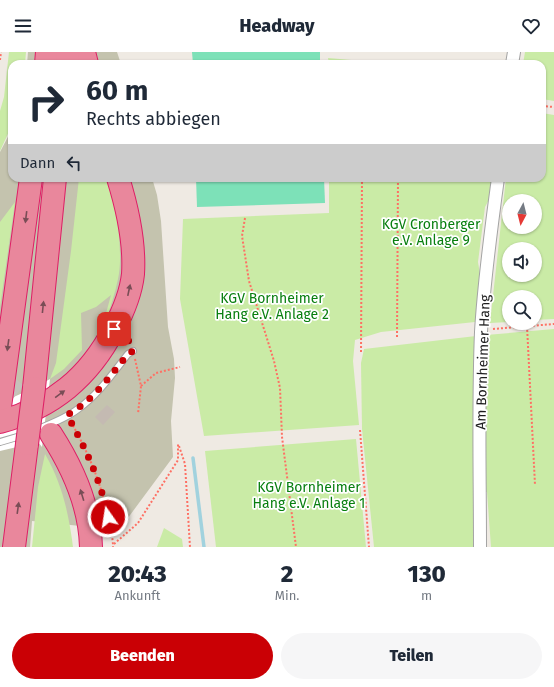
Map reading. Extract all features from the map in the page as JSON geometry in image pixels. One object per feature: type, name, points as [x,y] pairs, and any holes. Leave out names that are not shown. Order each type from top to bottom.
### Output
[{"type":"highway","points":[[0,407],[30,182]]},
{"type":"highway","points":[[14,547],[34,388],[55,182]]},
{"type":"highway","points":[[0,422],[21,415],[43,405],[69,387],[86,371],[101,352],[120,318],[128,298],[133,275],[133,250],[119,182]]},
{"type":"highway","points":[[51,434],[71,467],[79,485],[89,523],[91,547]]},
{"type":"street","name":"Am Bornheimer Hang","points":[[480,547],[481,330],[497,182]]},
{"type":"lane","points":[[0,442],[23,435],[78,410],[102,386],[128,354],[133,351]]},
{"type":"path","points":[[0,60],[1,52]]},
{"type":"path","points":[[361,352],[362,182]]},
{"type":"path","points":[[397,337],[398,182]]},
{"type":"path","points":[[244,218],[242,236],[249,281],[274,362],[280,388],[282,437],[296,547]]},
{"type":"path","points":[[542,325],[554,324]]},
{"type":"path","points":[[481,330],[502,328]]},
{"type":"path","points":[[527,330],[535,485]]},
{"type":"path","points":[[133,351],[139,371],[141,386],[138,414]]},
{"type":"path","points":[[141,386],[156,373],[180,367]]},
{"type":"path","points":[[67,415],[83,444],[95,472],[106,504],[113,546]]},
{"type":"path","points":[[360,430],[369,547]]},
{"type":"path","points":[[113,546],[138,523],[178,460],[178,444],[185,464],[190,547]]},
{"type":"shaded area","points":[[28,52],[117,52],[120,60],[27,60]]},
{"type":"shaded area","points":[[8,137],[8,182],[153,182],[161,221],[168,327],[174,359],[175,378],[171,421],[173,457],[119,530],[32,521],[30,547],[0,547],[0,152]]},
{"type":"green space","points":[[9,52],[26,52],[25,60],[8,60]]},
{"type":"green space","points":[[192,52],[320,52],[320,60],[193,60]]},
{"type":"green space","points":[[525,52],[554,52],[554,101],[546,100],[546,60],[524,60]]},
{"type":"green space","points":[[328,58],[351,60],[328,60]]},
{"type":"green space","points":[[8,61],[8,134],[0,151],[0,111],[4,97]]},
{"type":"green space","points":[[546,114],[554,115],[554,319],[542,320],[542,290],[502,290],[502,322],[490,323],[502,214],[502,234],[542,234],[542,194],[504,194],[506,182],[546,182]]},
{"type":"green space","points":[[79,182],[109,182],[114,201],[120,242],[120,268],[106,321],[105,317],[111,295],[96,307],[81,313],[82,350],[64,369],[50,379],[56,363]]},
{"type":"green space","points":[[196,182],[324,182],[325,203],[197,207]]},
{"type":"green space","name":"KGV Bornheimer Hang e.V. Anlage 2","points":[[329,182],[494,182],[492,194],[485,207],[478,262],[481,280],[475,322],[381,332],[355,340],[353,361],[359,425],[204,436],[180,299],[183,219],[329,213]]},
{"type":"green space","points":[[15,202],[0,307],[0,222]]},
{"type":"green space","points":[[554,329],[554,547],[491,547],[487,492],[484,492],[486,335]]},
{"type":"green space","points":[[476,336],[475,547],[374,547],[362,429],[361,363],[364,349]]},
{"type":"green space","name":"KGV Bornheimer Hang e.V. Anlage 1","points":[[356,439],[366,547],[216,547],[205,451]]},
{"type":"green space","points":[[45,454],[56,476],[64,499],[73,547],[32,547],[38,487]]},
{"type":"green space","points":[[164,528],[182,539],[183,547],[157,547]]},
{"type":"pier","points":[[50,379],[42,447],[38,442],[0,451],[0,403]]},
{"type":"building","points":[[107,405],[115,412],[103,425],[95,417]]},
{"type":"waterway","points":[[193,458],[204,547]]},
{"type":"tunnel","points":[[0,380],[26,402],[51,434]]},
{"type":"route","points":[[108,517],[106,504],[95,472],[83,444],[67,415],[78,410],[102,386],[128,354],[133,351],[126,335],[114,329]]},
{"type":"park label","name":"KGV Cronberger e.V. Anlage 9","points":[[431,232]]}]
